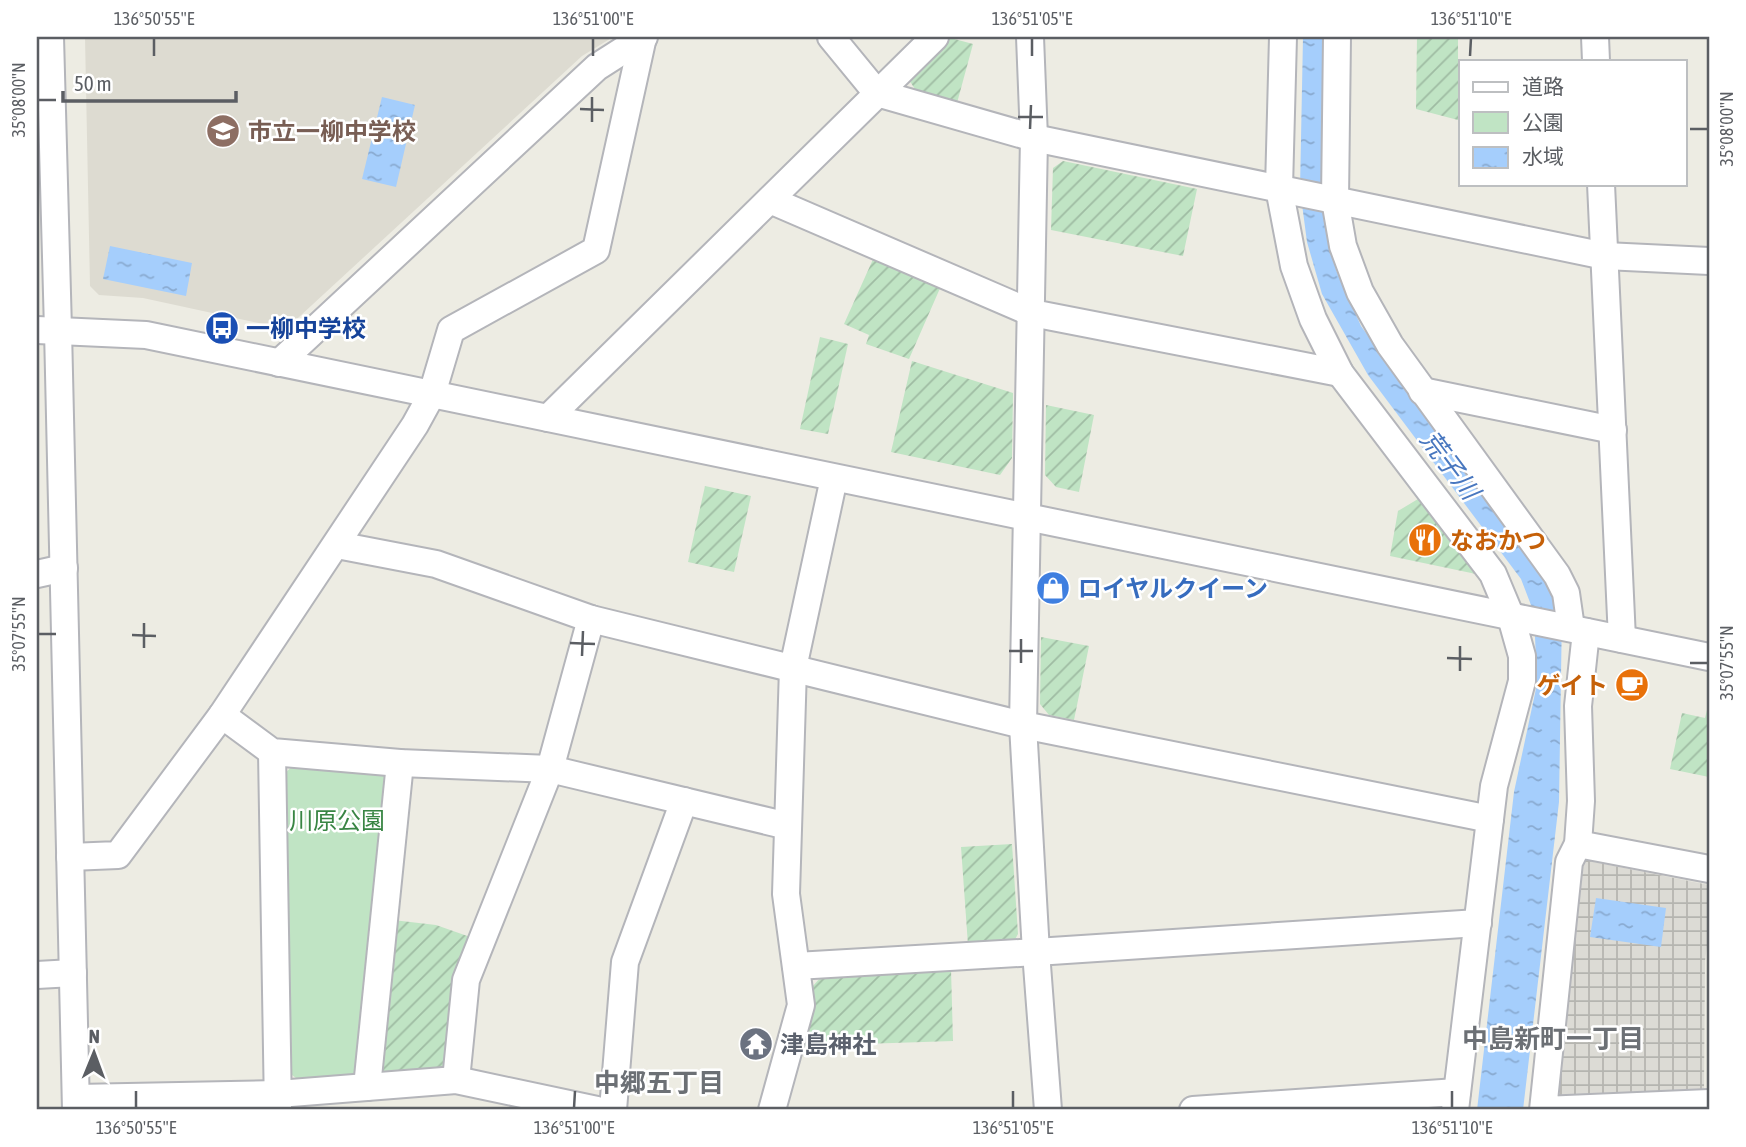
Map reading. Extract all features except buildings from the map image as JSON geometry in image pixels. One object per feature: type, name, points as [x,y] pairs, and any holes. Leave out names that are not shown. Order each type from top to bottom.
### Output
[{"type":"street","points":[[50,37],[48,330],[64,568],[76,1104],[278,1102],[367,1087],[456,1080],[597,1110]]},
{"type":"street","points":[[279,363],[597,67],[644,37]]},
{"type":"street","points":[[70,857],[118,855],[222,715],[415,425],[432,394],[451,330],[596,250],[644,37]]},
{"type":"street","points":[[831,37],[877,93],[1034,138],[1605,256],[1709,261]]},
{"type":"street","points":[[548,418],[935,37]]},
{"type":"street","points":[[1030,37],[1034,138],[1023,725],[1048,1110]]},
{"type":"street","points":[[1192,1110],[1456,1101],[1494,786],[1522,681],[1519,618],[1493,574],[1340,373],[1312,319],[1294,266],[1286,190],[1283,37]]},
{"type":"street","points":[[1337,37],[1331,199],[1343,246],[1360,292],[1390,345],[1422,391],[1557,575],[1578,630],[1581,801],[1578,844],[1569,862],[1543,1110],[1709,1103]]},
{"type":"street","points":[[1595,37],[1596,60]]},
{"type":"street","points":[[1601,186],[1622,639]]},
{"type":"street","points":[[770,200],[1031,313],[1340,373]]},
{"type":"street","points":[[48,330],[146,335],[1709,657]]},
{"type":"street","points":[[1422,391],[1613,430]]},
{"type":"street","points":[[772,1110],[800,1005],[786,894],[793,668],[834,478]]},
{"type":"street","points":[[337,545],[436,564],[591,619],[1023,725],[1490,819]]},
{"type":"street","points":[[37,574],[64,568]]},
{"type":"street","points":[[456,1080],[466,980],[550,769],[591,619]]},
{"type":"street","points":[[222,715],[272,752],[400,763],[550,769],[788,826]]},
{"type":"street","points":[[272,752],[278,1102]]},
{"type":"street","points":[[367,1087],[400,763]]},
{"type":"street","points":[[613,1110],[625,962],[684,801]]},
{"type":"street","points":[[1578,844],[1709,869]]},
{"type":"street","points":[[796,966],[1478,923]]},
{"type":"street","points":[[37,975],[73,973]]},
{"type":"shaded area","name":"市立一柳中学校","points":[[85,37],[613,37],[582,56],[286,329],[143,298],[99,295],[90,286]]},
{"type":"shaded area","points":[[1584,860],[1709,885],[1709,931],[1705,961],[1704,1091],[1561,1097],[1552,1088],[1576,864]]},
{"type":"green space","points":[[947,37],[973,44],[957,103],[917,92],[907,77]]},
{"type":"green space","points":[[1417,37],[1458,37],[1458,120],[1416,109]]},
{"type":"green space","points":[[1063,161],[1197,189],[1183,256],[1051,230],[1053,168]]},
{"type":"green space","points":[[874,257],[941,286],[909,359],[866,344],[869,335],[844,324]]},
{"type":"green space","points":[[820,337],[848,344],[828,434],[800,429]]},
{"type":"green space","points":[[912,361],[1013,393],[1012,458],[1000,475],[891,452]]},
{"type":"green space","points":[[1046,405],[1094,415],[1079,492],[1056,487],[1045,475]]},
{"type":"green space","points":[[705,486],[751,496],[734,572],[688,562]]},
{"type":"green space","points":[[1418,499],[1476,574],[1390,556],[1398,511]]},
{"type":"green space","points":[[1041,637],[1089,646],[1074,720],[1049,715],[1040,704]]},
{"type":"green space","points":[[1709,702],[1709,777],[1670,769],[1682,713],[1705,718]]},
{"type":"green space","name":"川原公園","points":[[294,765],[383,772],[392,782],[357,1076],[300,1081],[292,1075],[285,773]]},
{"type":"green space","points":[[1012,844],[1018,934],[1013,943],[968,945],[961,847]]},
{"type":"green space","points":[[393,920],[436,925],[473,938],[450,1065],[442,1071],[387,1075],[377,1066]]},
{"type":"green space","points":[[951,969],[953,1041],[803,1046],[814,1007],[812,987],[820,978]]},
{"type":"water","name":"荒子川","points":[[1303,37],[1325,37],[1323,197],[1336,270],[1361,326],[1544,576],[1562,613],[1559,802],[1523,1110],[1477,1110],[1514,792],[1537,684],[1534,613],[1521,579],[1368,375],[1322,294],[1307,242],[1300,189]]},
{"type":"water","points":[[382,97],[415,105],[396,187],[362,179]]},
{"type":"water","points":[[110,246],[192,263],[186,296],[103,279]]},
{"type":"water","points":[[1596,898],[1666,908],[1661,947],[1590,937]]},
{"type":"place","name":"市立一柳中学校","points":[[223,131]]},
{"type":"place","name":"一柳中学校","points":[[222,328]]},
{"type":"place","name":"なおかつ","points":[[1425,540]]},
{"type":"place","name":"ロイヤルクイーン","points":[[1053,588]]},
{"type":"place","name":"ゲイト","points":[[1632,685]]},
{"type":"place","name":"津島神社","points":[[756,1044]]},
{"type":"district","name":"中島新町一丁目","points":[[1553,1039]]},
{"type":"district","name":"中郷五丁目","points":[[659,1083]]}]
